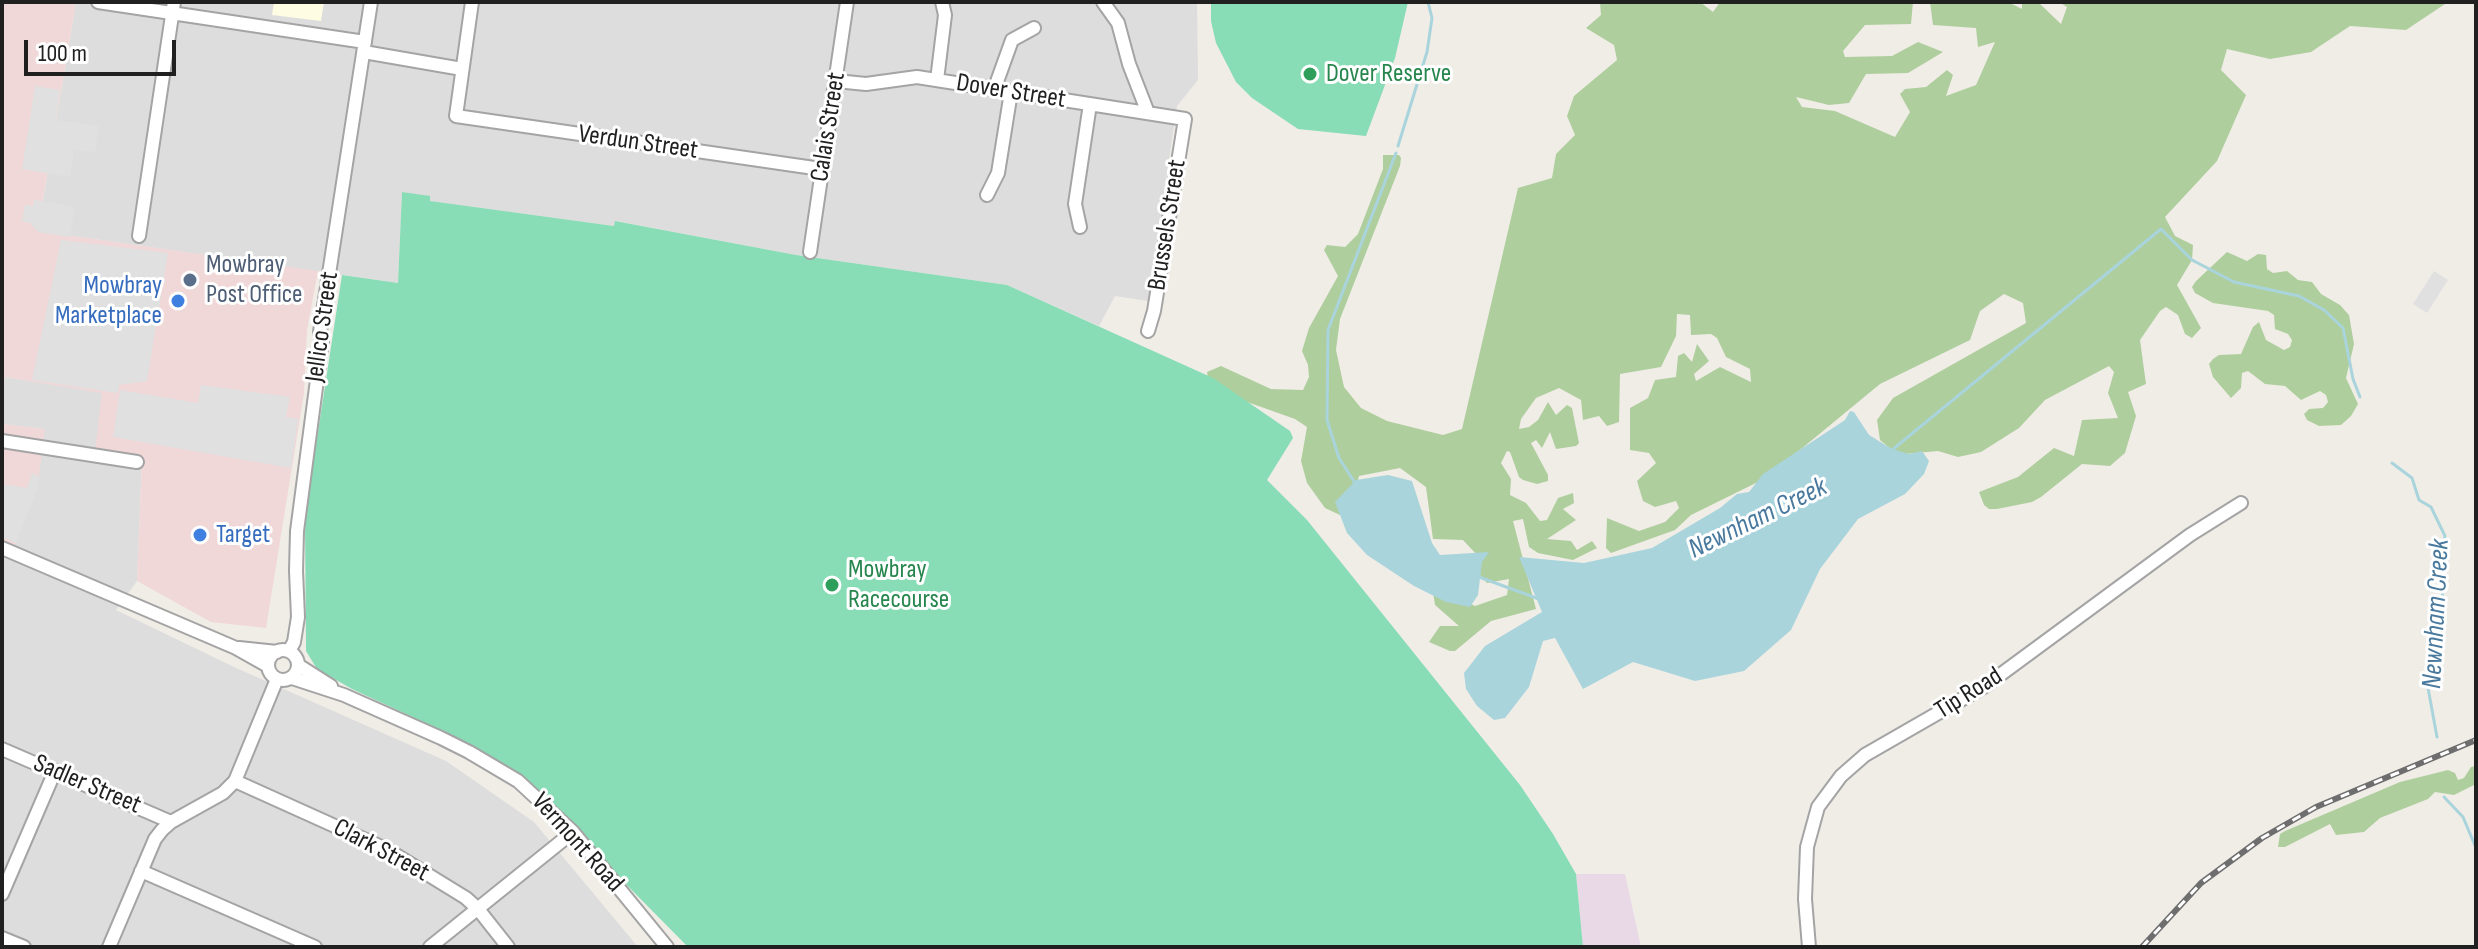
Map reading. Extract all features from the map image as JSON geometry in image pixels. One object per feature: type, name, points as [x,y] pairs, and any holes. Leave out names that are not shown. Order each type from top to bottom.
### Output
[{"type":"street","points":[[98,2],[173,8],[462,69],[472,2]]},
{"type":"street","name":"Jellico Street","points":[[283,651],[294,642],[298,617],[297,531],[322,342],[320,332],[371,2]]},
{"type":"street","name":"Calais Street","points":[[810,252],[847,2]]},
{"type":"street","points":[[937,80],[945,15],[942,2]]},
{"type":"street","points":[[1103,2],[1118,23],[1129,64],[1148,113]]},
{"type":"street","points":[[139,236],[173,8]]},
{"type":"street","points":[[994,90],[1012,40],[1034,28]]},
{"type":"street","name":"Verdun Street","points":[[462,69],[456,116],[821,169]]},
{"type":"street","name":"Dover Street","points":[[836,81],[866,84],[917,77],[1185,119]]},
{"type":"street","points":[[987,195],[998,173],[1011,92]]},
{"type":"street","points":[[1080,227],[1075,204],[1090,104]]},
{"type":"street","name":"Brussels Street","points":[[1148,331],[1154,311],[1185,119]]},
{"type":"street","points":[[2,441],[137,462]]},
{"type":"street","name":"Tip Road","points":[[1809,947],[1804,866],[1807,847],[1818,807],[1841,776],[1865,755],[1985,686],[2190,535],[2241,503]]},
{"type":"street","points":[[2,548],[236,648],[268,666]]},
{"type":"street","points":[[236,648],[283,651]]},
{"type":"street","points":[[109,947],[155,839],[171,822],[223,793],[235,781],[277,679],[268,666],[269,659],[283,651]]},
{"type":"street","name":"Vermont Road","points":[[283,651],[296,658],[298,665],[344,695]]},
{"type":"street","points":[[292,678],[298,665]]},
{"type":"street","name":"Vermont Road","points":[[277,679],[292,678],[344,695],[494,766],[538,797],[573,832],[667,947]]},
{"type":"street","name":"Sadler Street","points":[[2,749],[171,822]]},
{"type":"street","points":[[2,894],[55,771]]},
{"type":"street","name":"Clark Street","points":[[235,781],[388,850],[466,898],[508,947]]},
{"type":"street","points":[[430,947],[573,832]]},
{"type":"street","points":[[141,871],[315,947]]},
{"type":"street","points":[[2,938],[24,947]]},
{"type":"shaded area","points":[[2,2],[76,2],[42,205],[66,235],[318,271],[307,330],[304,393],[266,628],[211,622],[137,581],[142,459],[95,451],[102,393],[5,377],[2,393]]},
{"type":"shaded area","points":[[76,2],[1197,2],[1198,80],[1177,106],[1148,301],[1115,296],[1099,326],[1007,285],[796,255],[616,221],[614,226],[429,201],[430,197],[402,192],[398,283],[66,235],[42,206]]},
{"type":"shaded area","points":[[274,2],[324,2],[321,21],[272,15]]},
{"type":"shaded area","points":[[35,86],[60,90],[56,120],[99,126],[95,152],[74,150],[70,177],[22,169]]},
{"type":"shaded area","points":[[34,200],[75,207],[70,237],[38,232],[30,223],[22,221],[25,205],[33,206]]},
{"type":"shaded area","points":[[61,240],[168,253],[147,381],[119,385],[118,393],[32,380]]},
{"type":"shaded area","points":[[2434,271],[2448,280],[2427,313],[2413,304]]},
{"type":"shaded area","points":[[4,377],[102,392],[142,458],[137,581],[116,610],[234,667],[446,761],[534,822],[638,947],[2,947],[2,560],[44,429],[2,424]]},
{"type":"shaded area","points":[[201,385],[290,397],[286,417],[298,419],[291,468],[113,437],[120,390],[198,403]]},
{"type":"shaded area","points":[[2,424],[45,429],[37,490],[16,543],[3,561]]},
{"type":"shaded area","points":[[32,473],[39,477],[37,490],[16,543],[2,537],[2,484],[27,488]]},
{"type":"shaded area","points":[[1576,874],[1625,874],[1641,947],[1583,947]]},
{"type":"green space","name":"Dover Reserve","points":[[1211,2],[1408,2],[1395,58],[1366,136],[1298,129],[1252,98],[1236,82],[1216,43]]},
{"type":"green space","points":[[1600,2],[1700,2],[1713,12],[1720,2],[1913,2],[1911,24],[1865,25],[1843,51],[1845,57],[1892,56],[1918,42],[1943,52],[1908,73],[1866,74],[1849,103],[1829,105],[1796,97],[1802,107],[1835,111],[1895,137],[1910,112],[1900,94],[1905,89],[1926,87],[1947,70],[1953,75],[1946,96],[1976,85],[1995,42],[1978,47],[1976,28],[1933,25],[1930,2],[2008,2],[2022,9],[2022,2],[2038,2],[2061,24],[2067,7],[2059,2],[2448,2],[2406,30],[2350,26],[2311,52],[2270,59],[2227,49],[2221,70],[2246,95],[2217,161],[2165,217],[2175,236],[2193,245],[2192,260],[2177,285],[2201,328],[2192,338],[2185,334],[2178,315],[2166,307],[2140,340],[2146,384],[2128,392],[2136,416],[2125,453],[2110,466],[2082,464],[2032,502],[1997,509],[1984,505],[1979,492],[2018,477],[2054,448],[2074,456],[2082,420],[2118,418],[2108,393],[2114,372],[2109,366],[2045,400],[2019,428],[1981,452],[1958,457],[1938,451],[1905,454],[1892,450],[1880,440],[1877,420],[1893,398],[2026,323],[2023,303],[2004,294],[1980,311],[1970,340],[1880,384],[1766,478],[1691,515],[1675,530],[1611,553],[1606,548],[1607,518],[1639,531],[1665,522],[1679,508],[1676,501],[1655,507],[1643,501],[1637,481],[1656,463],[1649,453],[1630,450],[1630,408],[1648,398],[1655,380],[1676,377],[1678,356],[1684,353],[1692,362],[1697,344],[1709,361],[1694,374],[1696,381],[1720,367],[1751,382],[1750,369],[1726,357],[1717,338],[1711,334],[1691,335],[1690,315],[1677,314],[1676,336],[1661,367],[1620,374],[1619,422],[1607,426],[1599,416],[1583,420],[1581,400],[1559,388],[1536,398],[1521,419],[1519,429],[1529,427],[1538,420],[1548,402],[1556,415],[1567,405],[1572,408],[1579,443],[1576,446],[1556,449],[1550,432],[1542,448],[1536,440],[1531,443],[1548,475],[1548,481],[1537,484],[1519,477],[1510,452],[1507,451],[1501,463],[1511,479],[1510,495],[1526,503],[1540,521],[1547,520],[1558,498],[1573,493],[1574,503],[1563,509],[1576,520],[1547,539],[1571,541],[1577,550],[1592,541],[1597,548],[1573,560],[1538,553],[1529,547],[1523,519],[1513,521],[1536,609],[1491,621],[1455,651],[1450,651],[1429,642],[1440,626],[1459,626],[1435,605],[1433,592],[1442,589],[1475,606],[1507,595],[1509,579],[1487,583],[1476,571],[1478,556],[1463,540],[1433,539],[1426,487],[1400,468],[1359,476],[1352,502],[1340,515],[1325,508],[1307,483],[1301,461],[1307,427],[1295,419],[1219,392],[1209,385],[1207,372],[1221,366],[1271,389],[1303,390],[1309,377],[1302,351],[1309,328],[1338,276],[1324,250],[1327,245],[1345,247],[1358,234],[1383,169],[1383,155],[1399,155],[1400,166],[1340,319],[1336,350],[1344,387],[1361,408],[1387,421],[1443,435],[1462,429],[1518,188],[1552,178],[1556,154],[1575,135],[1567,116],[1574,96],[1617,60],[1614,45],[1586,28],[1601,15]]},
{"type":"green space","name":"Mowbray Racecourse","points":[[402,192],[430,196],[430,201],[614,226],[615,221],[796,255],[1007,285],[1213,378],[1290,431],[1293,438],[1267,480],[1307,520],[1520,785],[1553,834],[1576,874],[1583,947],[688,947],[529,786],[449,734],[352,689],[317,669],[306,651],[305,517],[342,275],[398,283]]},
{"type":"green space","points":[[2227,252],[2247,261],[2258,254],[2266,255],[2267,269],[2273,273],[2287,271],[2298,280],[2312,282],[2321,294],[2340,305],[2349,315],[2354,344],[2346,378],[2358,404],[2341,425],[2319,426],[2307,420],[2304,414],[2309,409],[2323,408],[2328,402],[2326,395],[2320,391],[2301,400],[2285,386],[2265,384],[2248,371],[2242,373],[2241,388],[2231,398],[2213,377],[2209,364],[2213,359],[2219,355],[2241,354],[2253,327],[2259,322],[2266,340],[2284,350],[2290,347],[2292,340],[2288,334],[2275,329],[2274,315],[2268,311],[2213,303],[2195,293],[2192,287],[2196,281]]},
{"type":"green space","points":[[2476,766],[2476,784],[2454,795],[2435,792],[2428,799],[2380,818],[2364,832],[2336,835],[2330,824],[2285,847],[2278,847],[2280,834],[2285,831],[2400,782],[2448,770],[2455,773],[2458,780]]},
{"type":"water","points":[[1850,411],[1854,412],[1869,435],[1892,449],[1909,454],[1922,451],[1929,461],[1924,474],[1905,494],[1858,519],[1820,569],[1791,630],[1744,671],[1695,681],[1633,662],[1583,689],[1555,638],[1543,641],[1529,687],[1505,718],[1494,720],[1477,706],[1466,689],[1464,673],[1485,646],[1542,612],[1519,557],[1584,563],[1652,548],[1720,508],[1737,494],[1749,492],[1763,474],[1845,420]]},
{"type":"water","points":[[1388,475],[1412,481],[1432,543],[1440,555],[1489,552],[1482,562],[1478,595],[1470,607],[1446,602],[1414,586],[1367,555],[1347,533],[1335,502],[1356,480]]},
{"type":"waterway","name":"Newnham Creek","points":[[1398,146],[1427,52],[1432,18],[1428,2]]},
{"type":"waterway","name":"Newnham Creek","points":[[1355,483],[1339,458],[1327,420],[1328,330],[1396,153]]},
{"type":"waterway","name":"Newnham Creek","points":[[1892,450],[2161,229],[2192,260],[2234,282],[2299,296],[2324,310],[2343,328],[2353,379],[2360,397]]},
{"type":"waterway","name":"Newnham Creek","points":[[2392,463],[2412,478],[2419,500],[2431,507],[2445,536],[2441,565],[2441,619],[2428,666],[2428,688],[2437,737]]},
{"type":"waterway","name":"Newnham Creek","points":[[1479,577],[1539,599]]},
{"type":"waterway","name":"Newnham Creek","points":[[2444,797],[2463,817],[2476,848]]},
{"type":"railway","points":[[2142,947],[2201,883],[2262,838],[2316,807],[2476,740]]},
{"type":"place","name":"Dover Reserve","points":[[1310,74]]},
{"type":"place","name":"Mowbray Post Office","points":[[190,280]]},
{"type":"place","name":"Mowbray Marketplace","points":[[178,301]]},
{"type":"place","name":"Target","points":[[200,535]]},
{"type":"place","name":"Mowbray Racecourse","points":[[832,585]]}]
